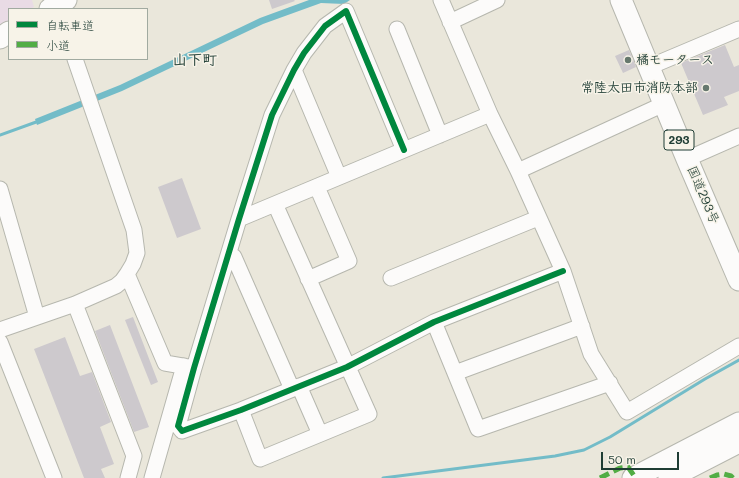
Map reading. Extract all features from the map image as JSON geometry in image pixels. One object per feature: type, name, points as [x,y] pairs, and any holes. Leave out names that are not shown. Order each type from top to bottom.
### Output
[{"type":"highway","name":"国道293号","points":[[621,0],[687,159],[738,273]]},
{"type":"highway","points":[[633,478],[739,423]]},
{"type":"highway","points":[[669,478],[739,442]]},
{"type":"street","points":[[441,0],[490,114],[518,171],[563,271],[591,354],[627,412],[739,346]]},
{"type":"street","points":[[450,22],[497,0]]},
{"type":"street","points":[[152,478],[228,257],[272,115],[304,53],[325,26],[346,10],[404,150]]},
{"type":"street","points":[[397,29],[440,135]]},
{"type":"street","points":[[649,67],[739,29]]},
{"type":"street","points":[[0,330],[75,304],[116,286],[127,274],[137,253],[134,230],[74,60]]},
{"type":"street","points":[[294,70],[339,177]]},
{"type":"street","points":[[518,171],[664,104]]},
{"type":"street","points":[[239,219],[490,114]]},
{"type":"street","points":[[687,159],[739,136]]},
{"type":"street","points":[[308,279],[349,261],[317,187]]},
{"type":"street","points":[[0,189],[36,317]]},
{"type":"street","points":[[241,410],[260,459],[369,414],[275,204]]},
{"type":"street","points":[[392,278],[538,218]]},
{"type":"street","points":[[228,257],[234,257],[295,387],[320,434]]},
{"type":"street","points":[[189,367],[178,426],[182,431],[241,410],[347,367],[434,322],[563,271]]},
{"type":"street","points":[[127,274],[165,363],[189,367]]},
{"type":"street","points":[[75,304],[134,456],[128,478]]},
{"type":"street","points":[[434,322],[478,430],[610,383]]},
{"type":"street","points":[[455,373],[582,326]]},
{"type":"street","points":[[0,342],[54,478]]},
{"type":"shaded area","points":[[0,0],[32,0],[34,7],[32,8],[8,8],[8,22],[0,26]]},
{"type":"water","points":[[309,0],[350,0],[344,4],[321,3],[263,24],[122,91],[37,125],[35,119],[120,85],[260,18]]},
{"type":"building","points":[[269,0],[294,0],[295,1],[272,9]]},
{"type":"building","name":"常陸太田市消防本部","points":[[725,45],[734,67],[739,65],[739,91],[724,97],[728,105],[703,115],[681,63]]},
{"type":"building","points":[[629,50],[636,67],[623,73],[615,56]]},
{"type":"building","points":[[182,178],[201,229],[177,238],[158,187]]},
{"type":"building","points":[[133,317],[158,382],[151,385],[125,320]]},
{"type":"building","points":[[110,325],[149,427],[134,432],[95,331]]},
{"type":"building","points":[[65,337],[80,376],[92,372],[111,422],[100,427],[114,464],[101,469],[105,478],[84,478],[34,349]]},
{"type":"waterway","points":[[0,135],[39,121]]},
{"type":"waterway","points":[[383,478],[555,456],[584,450],[610,437],[739,360]]},
{"type":"marked path","points":[[600,478],[620,468],[628,467],[635,477]]},
{"type":"marked path","points":[[710,478],[724,474],[733,478]]},
{"type":"cycle path","points":[[404,150],[346,11],[325,26],[304,53],[272,115],[194,368],[178,426],[182,431],[241,410],[347,367],[434,322],[563,271]]},
{"type":"place","name":"橘モータース","points":[[628,60]]},
{"type":"place","name":"常陸太田市消防本部","points":[[706,88]]},
{"type":"district","name":"山下町","points":[[195,60]]}]
